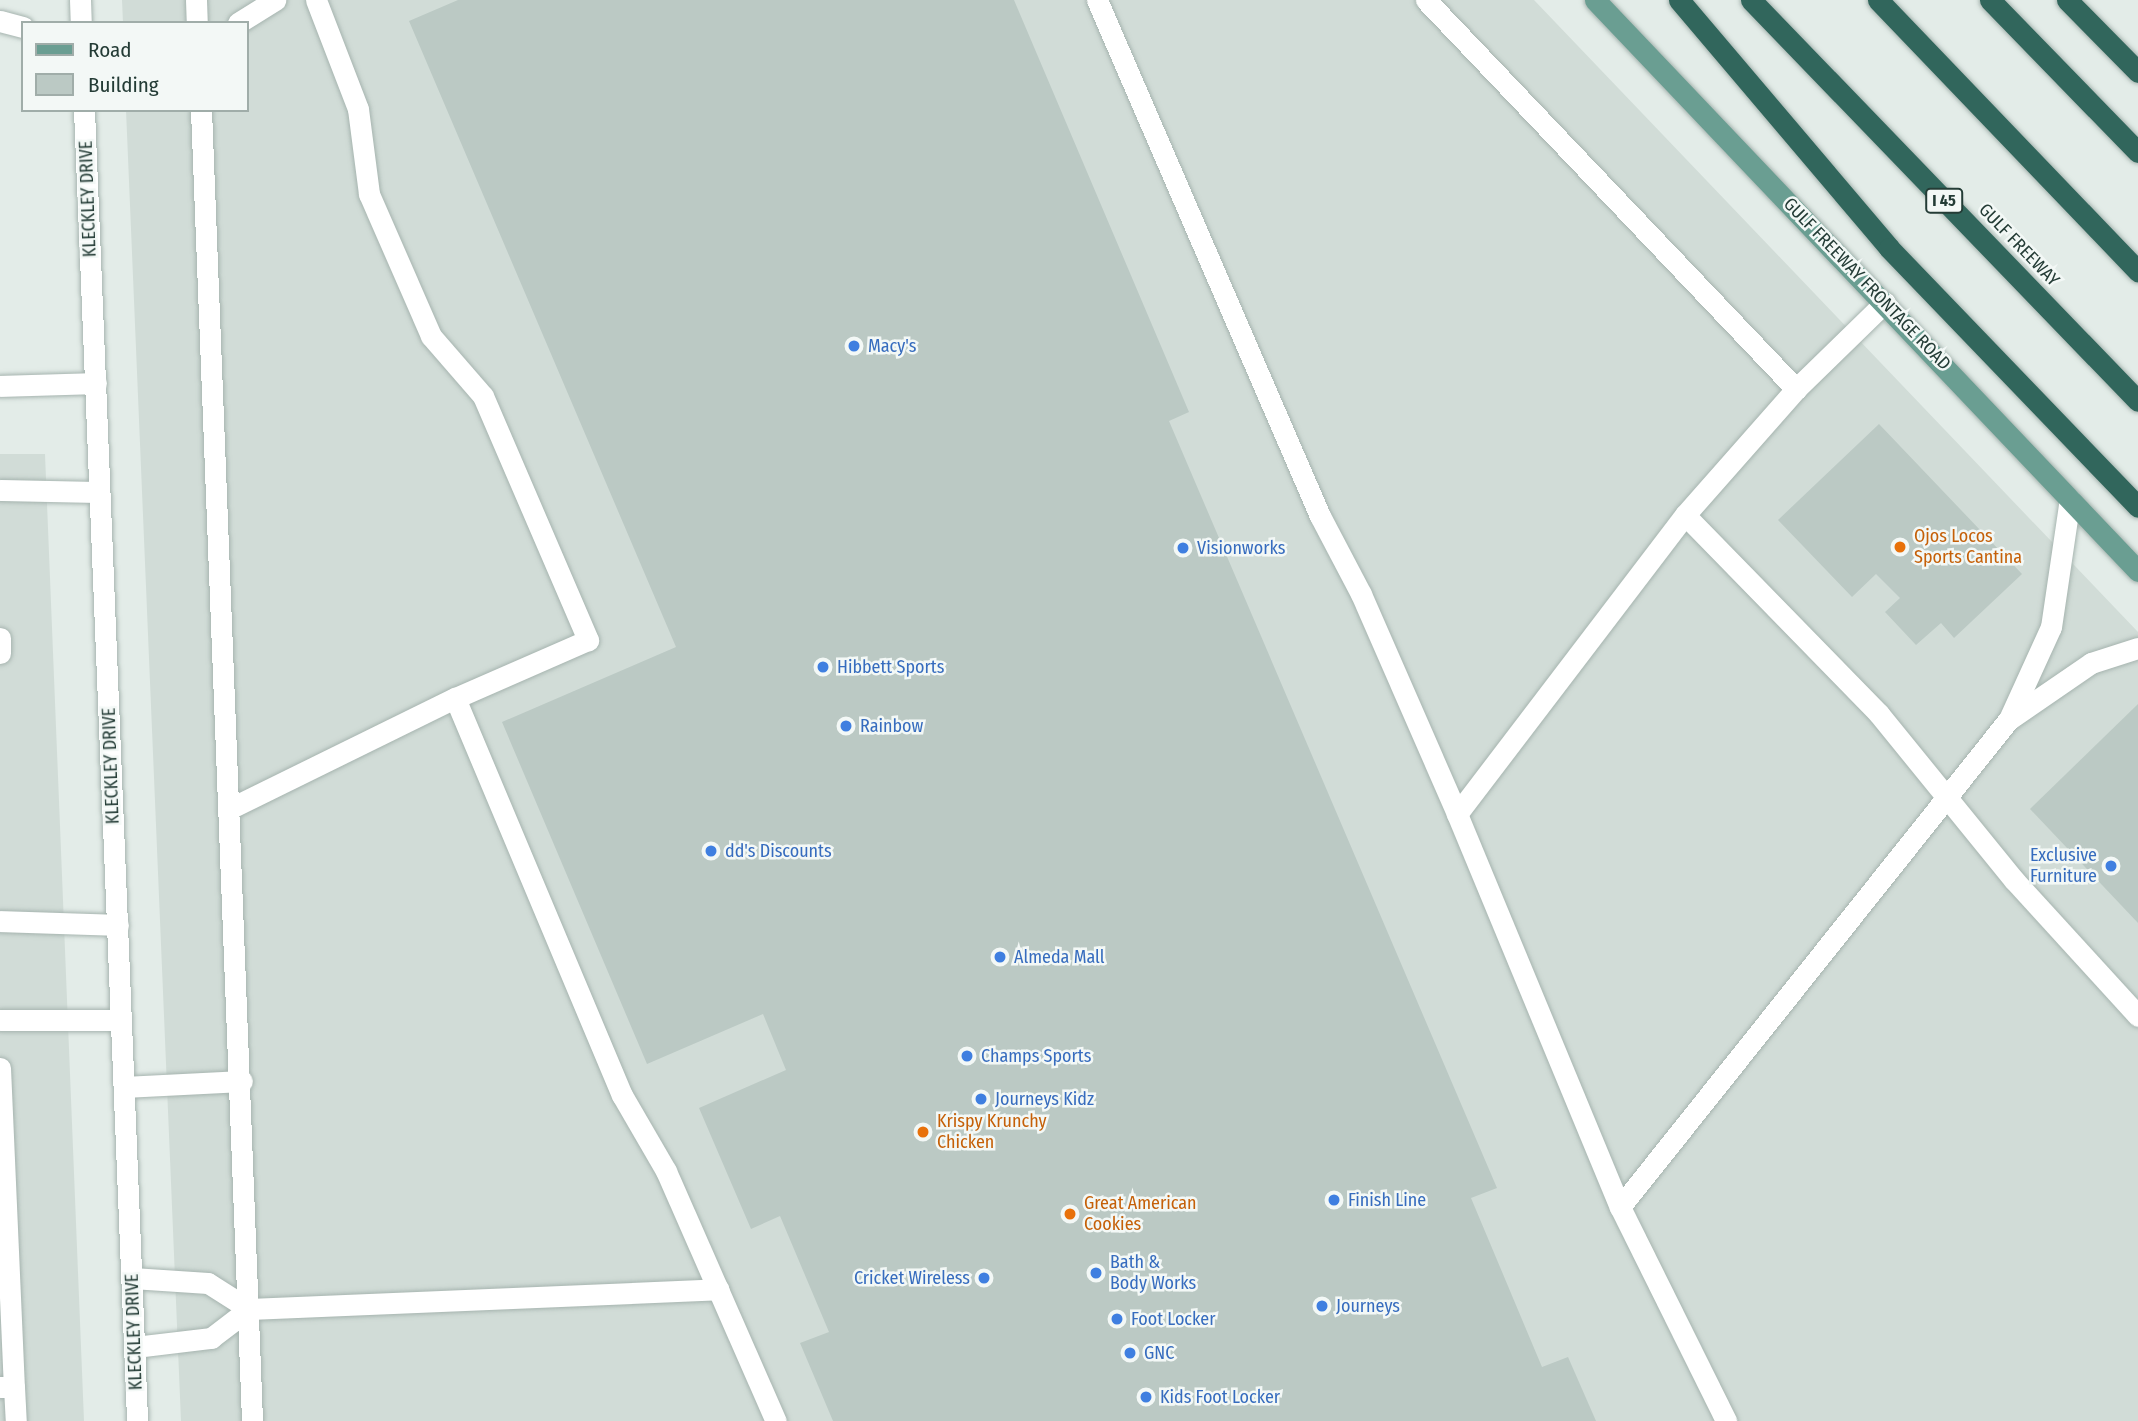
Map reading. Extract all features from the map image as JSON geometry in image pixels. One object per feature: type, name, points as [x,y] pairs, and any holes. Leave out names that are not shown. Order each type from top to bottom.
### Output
[{"type":"highway","points":[[1679,0],[1889,247],[2138,508]]},
{"type":"highway","name":"GULF FREEWAY","points":[[1751,0],[2138,401]]},
{"type":"highway","points":[[1878,0],[2138,271]]},
{"type":"highway","points":[[1990,0],[2138,152]]},
{"type":"highway","points":[[2067,0],[2138,72]]},
{"type":"main road","name":"GULF FREEWAY FRONTAGE ROAD","points":[[1595,0],[2138,571]]},
{"type":"street","points":[[80,0],[81,21]]},
{"type":"street","points":[[197,0],[197,21]]},
{"type":"street","points":[[241,21],[275,0]]},
{"type":"street","points":[[229,809],[455,698],[587,639],[483,396],[431,336],[369,194],[358,109],[316,0]]},
{"type":"street","points":[[1097,0],[1320,516],[1361,594],[1457,814],[1620,1208],[1726,1421]]},
{"type":"street","points":[[1426,0],[1796,389]]},
{"type":"street","points":[[0,21],[21,26]]},
{"type":"street","name":"KLECKLEY DRIVE","points":[[85,112],[137,1421]]},
{"type":"street","points":[[201,112],[242,1082],[252,1421]]},
{"type":"street","points":[[1457,814],[1685,515],[1796,389],[1885,302]]},
{"type":"street","points":[[0,386],[96,383]]},
{"type":"street","points":[[0,490],[99,492]]},
{"type":"street","points":[[1620,1208],[2009,719],[2051,627],[2070,499]]},
{"type":"street","points":[[1685,515],[1879,714],[2014,880],[2138,1016]]},
{"type":"street","points":[[0,638],[0,653]]},
{"type":"street","points":[[2009,719],[2091,663],[2138,648]]},
{"type":"street","points":[[455,698],[622,1095],[666,1171],[776,1421]]},
{"type":"street","points":[[0,921],[118,925]]},
{"type":"street","points":[[0,1020],[121,1020]]},
{"type":"street","points":[[0,1068],[7,1387],[16,1421]]},
{"type":"street","points":[[124,1087],[242,1082]]},
{"type":"street","points":[[132,1278],[208,1283],[248,1308],[719,1289]]},
{"type":"street","points":[[135,1348],[211,1338],[248,1308]]},
{"type":"shaded area","points":[[122,0],[1534,0],[2138,632],[2138,1421],[181,1421],[126,112],[248,112],[248,21],[123,21]]},
{"type":"shaded area","points":[[0,454],[45,454],[84,1421],[0,1421]]},
{"type":"building","name":"Almeda Mall","points":[[458,0],[1014,0],[1189,412],[1169,421],[1497,1188],[1471,1198],[1542,1367],[1568,1357],[1596,1421],[833,1421],[800,1343],[829,1332],[780,1216],[751,1229],[699,1108],[786,1070],[763,1014],[647,1064],[502,722],[676,647],[409,21]]},
{"type":"building","name":"Ojos Locos Sports Cantina","points":[[1879,424],[2022,574],[1954,638],[1941,623],[1916,645],[1885,612],[1900,598],[1876,574],[1852,597],[1778,520]]},
{"type":"building","name":"Exclusive Furniture","points":[[2138,704],[2138,923],[2030,809]]},
{"type":"place","name":"Macy's","points":[[854,346]]},
{"type":"place","name":"Ojos Locos Sports Cantina","points":[[1900,547]]},
{"type":"place","name":"Visionworks","points":[[1183,548]]},
{"type":"place","name":"Hibbett Sports","points":[[823,667]]},
{"type":"place","name":"Rainbow","points":[[846,726]]},
{"type":"place","name":"dd's Discounts","points":[[711,851]]},
{"type":"place","name":"Exclusive Furniture","points":[[2111,866]]},
{"type":"place","name":"Almeda Mall","points":[[1000,957]]},
{"type":"place","name":"Champs Sports","points":[[967,1056]]},
{"type":"place","name":"Journeys Kidz","points":[[981,1099]]},
{"type":"place","name":"Krispy Krunchy Chicken","points":[[923,1132]]},
{"type":"place","name":"Finish Line","points":[[1334,1200]]},
{"type":"place","name":"Great American Cookies","points":[[1070,1214]]},
{"type":"place","name":"Bath & Body Works","points":[[1096,1273]]},
{"type":"place","name":"Cricket Wireless","points":[[984,1278]]},
{"type":"place","name":"Journeys","points":[[1322,1306]]},
{"type":"place","name":"Foot Locker","points":[[1117,1319]]},
{"type":"place","name":"GNC","points":[[1130,1353]]},
{"type":"place","name":"Kids Foot Locker","points":[[1146,1397]]}]
